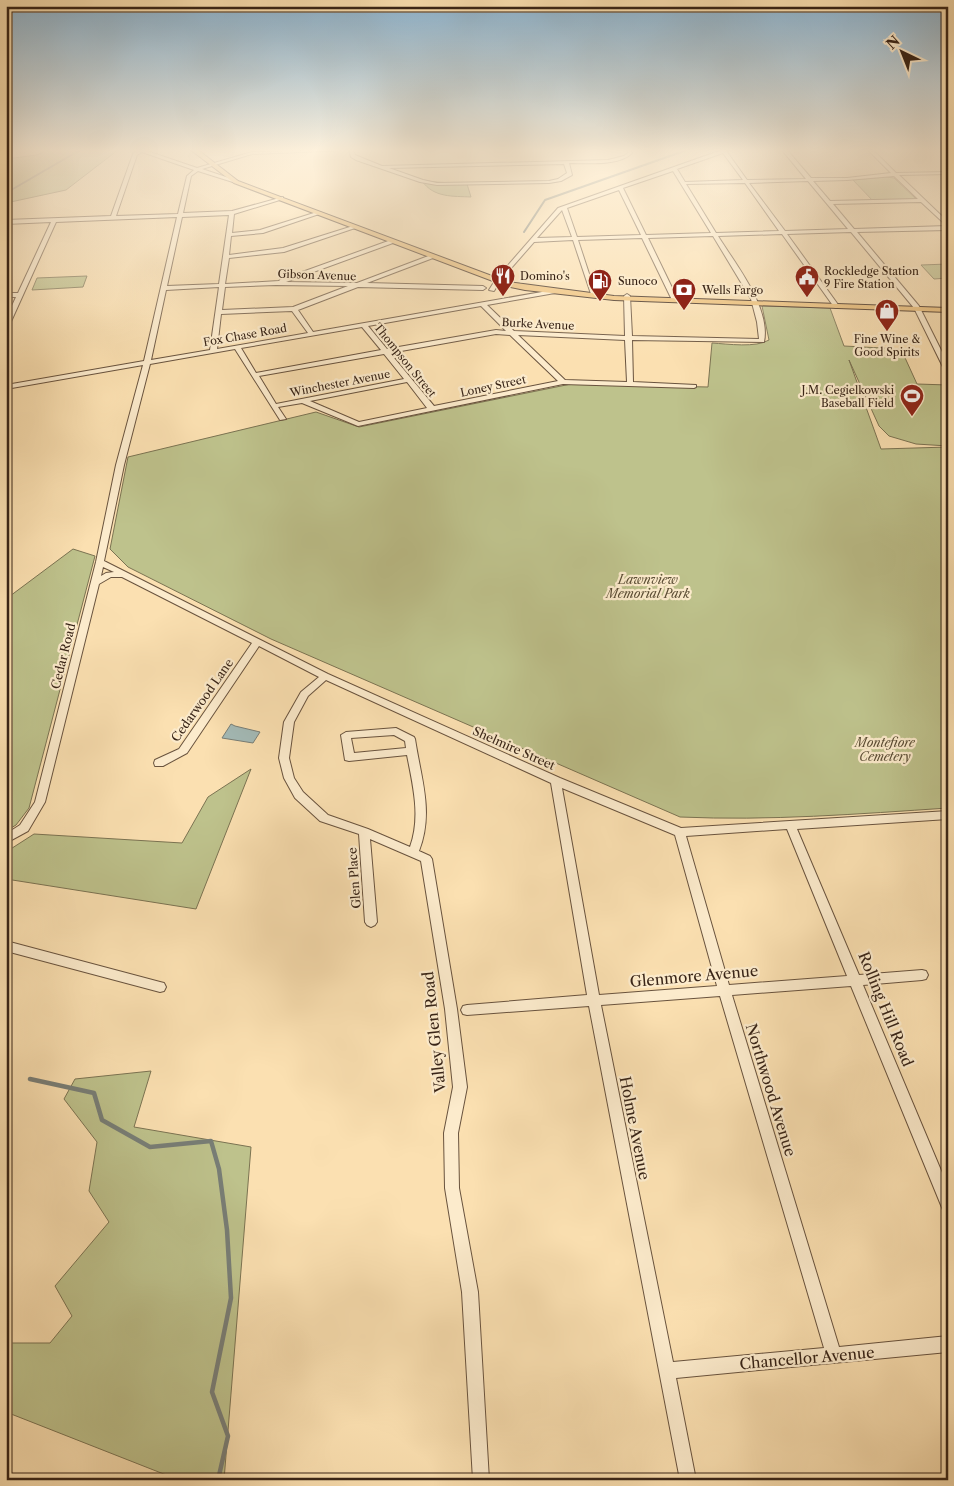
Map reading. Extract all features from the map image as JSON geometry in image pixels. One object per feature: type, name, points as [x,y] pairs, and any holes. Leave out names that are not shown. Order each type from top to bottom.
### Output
[{"type":"main road","points":[[335,219],[432,257],[491,287],[627,297]]},
{"type":"main road","points":[[491,287],[513,285],[553,292],[675,300],[948,309]]},
{"type":"street","points":[[6,222],[73,219]]},
{"type":"street","name":"Cedar Road","points":[[6,839],[24,828],[38,808],[95,583],[120,465],[180,219]]},
{"type":"street","points":[[213,351],[231,219]]},
{"type":"street","points":[[230,235],[261,232],[300,219]]},
{"type":"street","points":[[550,219],[491,287],[486,302],[510,331],[563,382]]},
{"type":"street","points":[[568,219],[594,294]]},
{"type":"street","points":[[637,219],[675,300]]},
{"type":"street","points":[[706,219],[756,302]]},
{"type":"street","points":[[774,219],[836,305]]},
{"type":"street","points":[[843,219],[918,308],[948,371]]},
{"type":"street","points":[[6,326],[54,220]]},
{"type":"street","points":[[227,257],[284,250],[354,227]]},
{"type":"street","points":[[533,240],[948,227]]},
{"type":"street","points":[[276,283],[391,242]]},
{"type":"street","points":[[218,312],[294,309],[432,257]]},
{"type":"street","name":"Gibson Avenue","points":[[163,288],[276,283],[470,289],[491,287]]},
{"type":"street","name":"Fox Chase Road","points":[[6,387],[486,302],[553,292]]},
{"type":"street","points":[[6,296],[20,295]]},
{"type":"street","points":[[627,297],[630,384]]},
{"type":"street","name":"Burke Avenue","points":[[254,375],[510,331],[628,338],[758,342],[763,339],[756,302]]},
{"type":"street","points":[[294,309],[311,333]]},
{"type":"street","name":"Thompson Street","points":[[364,325],[432,409]]},
{"type":"street","points":[[237,347],[282,419]]},
{"type":"street","name":"Winchester Avenue","points":[[274,406],[409,380]]},
{"type":"street","name":"Loney Street","points":[[301,400],[358,424],[563,382],[694,386]]},
{"type":"street","points":[[95,583],[109,575],[121,572],[103,548]]},
{"type":"street","name":"Shelmire Street","points":[[100,562],[325,676],[556,781],[680,832],[948,815]]},
{"type":"street","name":"Cedarwood Lane","points":[[159,763],[183,751],[258,641]]},
{"type":"street","name":"Valley Glen Road","points":[[325,676],[304,694],[290,722],[284,758],[289,778],[299,795],[324,818],[364,832],[426,859],[454,1031],[460,1087],[452,1133],[452,1188],[470,1292],[481,1480]]},
{"type":"street","points":[[411,752],[349,757],[346,735],[396,731],[410,739],[411,752],[422,798],[420,839],[413,853]]},
{"type":"street","name":"Holme Avenue","points":[[556,781],[594,1001],[688,1480]]},
{"type":"street","name":"Rolling Hill Road","points":[[791,826],[948,1205]]},
{"type":"street","name":"Glen Place","points":[[364,832],[371,922]]},
{"type":"street","name":"Northwood Avenue","points":[[680,832],[724,990],[834,1355]]},
{"type":"street","points":[[6,946],[160,987]]},
{"type":"street","name":"Glenmore Avenue","points":[[468,1010],[922,975]]},
{"type":"street","name":"Chancellor Avenue","points":[[666,1371],[948,1344]]},
{"type":"green space","points":[[948,264],[948,278],[934,279],[921,265]]},
{"type":"green space","points":[[87,276],[83,287],[32,290],[37,278]]},
{"type":"green space","name":"Lawnview Memorial Park","points":[[762,306],[830,308],[844,346],[901,349],[917,384],[948,385],[948,446],[916,444],[889,436],[879,426],[849,360],[881,449],[948,447],[948,808],[847,815],[680,817],[271,639],[128,567],[110,549],[128,457],[316,412],[359,427],[571,384],[708,387],[712,343],[749,345],[769,340]]},
{"type":"green space","points":[[73,549],[95,556],[29,808],[16,825],[6,831],[6,599]]},
{"type":"green space","points":[[251,769],[196,909],[6,879],[6,852],[34,834],[182,843],[208,797]]},
{"type":"green space","points":[[151,1071],[134,1127],[251,1147],[224,1480],[179,1480],[6,1412],[6,1343],[50,1343],[72,1316],[55,1286],[109,1222],[89,1191],[97,1142],[64,1099],[75,1079]]},
{"type":"water","points":[[231,724],[260,732],[253,743],[222,738]]},
{"type":"waterway","points":[[524,232],[532,219]]},
{"type":"waterway","points":[[30,1079],[94,1093],[102,1120],[150,1147],[211,1141],[219,1169],[227,1230],[231,1298],[212,1392],[228,1436],[218,1480]]},
{"type":"place","name":"Domino's","points":[[503,297]]},
{"type":"place","name":"Rockledge Station 9 Fire Station","points":[[807,298]]},
{"type":"place","name":"Sunoco","points":[[600,302]]},
{"type":"place","name":"Wells Fargo","points":[[684,311]]},
{"type":"place","name":"Fine Wine & Good Spirits","points":[[887,332]]},
{"type":"place","name":"J.M. Cegielkowski Baseball Field","points":[[912,417]]},
{"type":"park label","name":"Montefiore Cemetery","points":[[885,749]]}]
